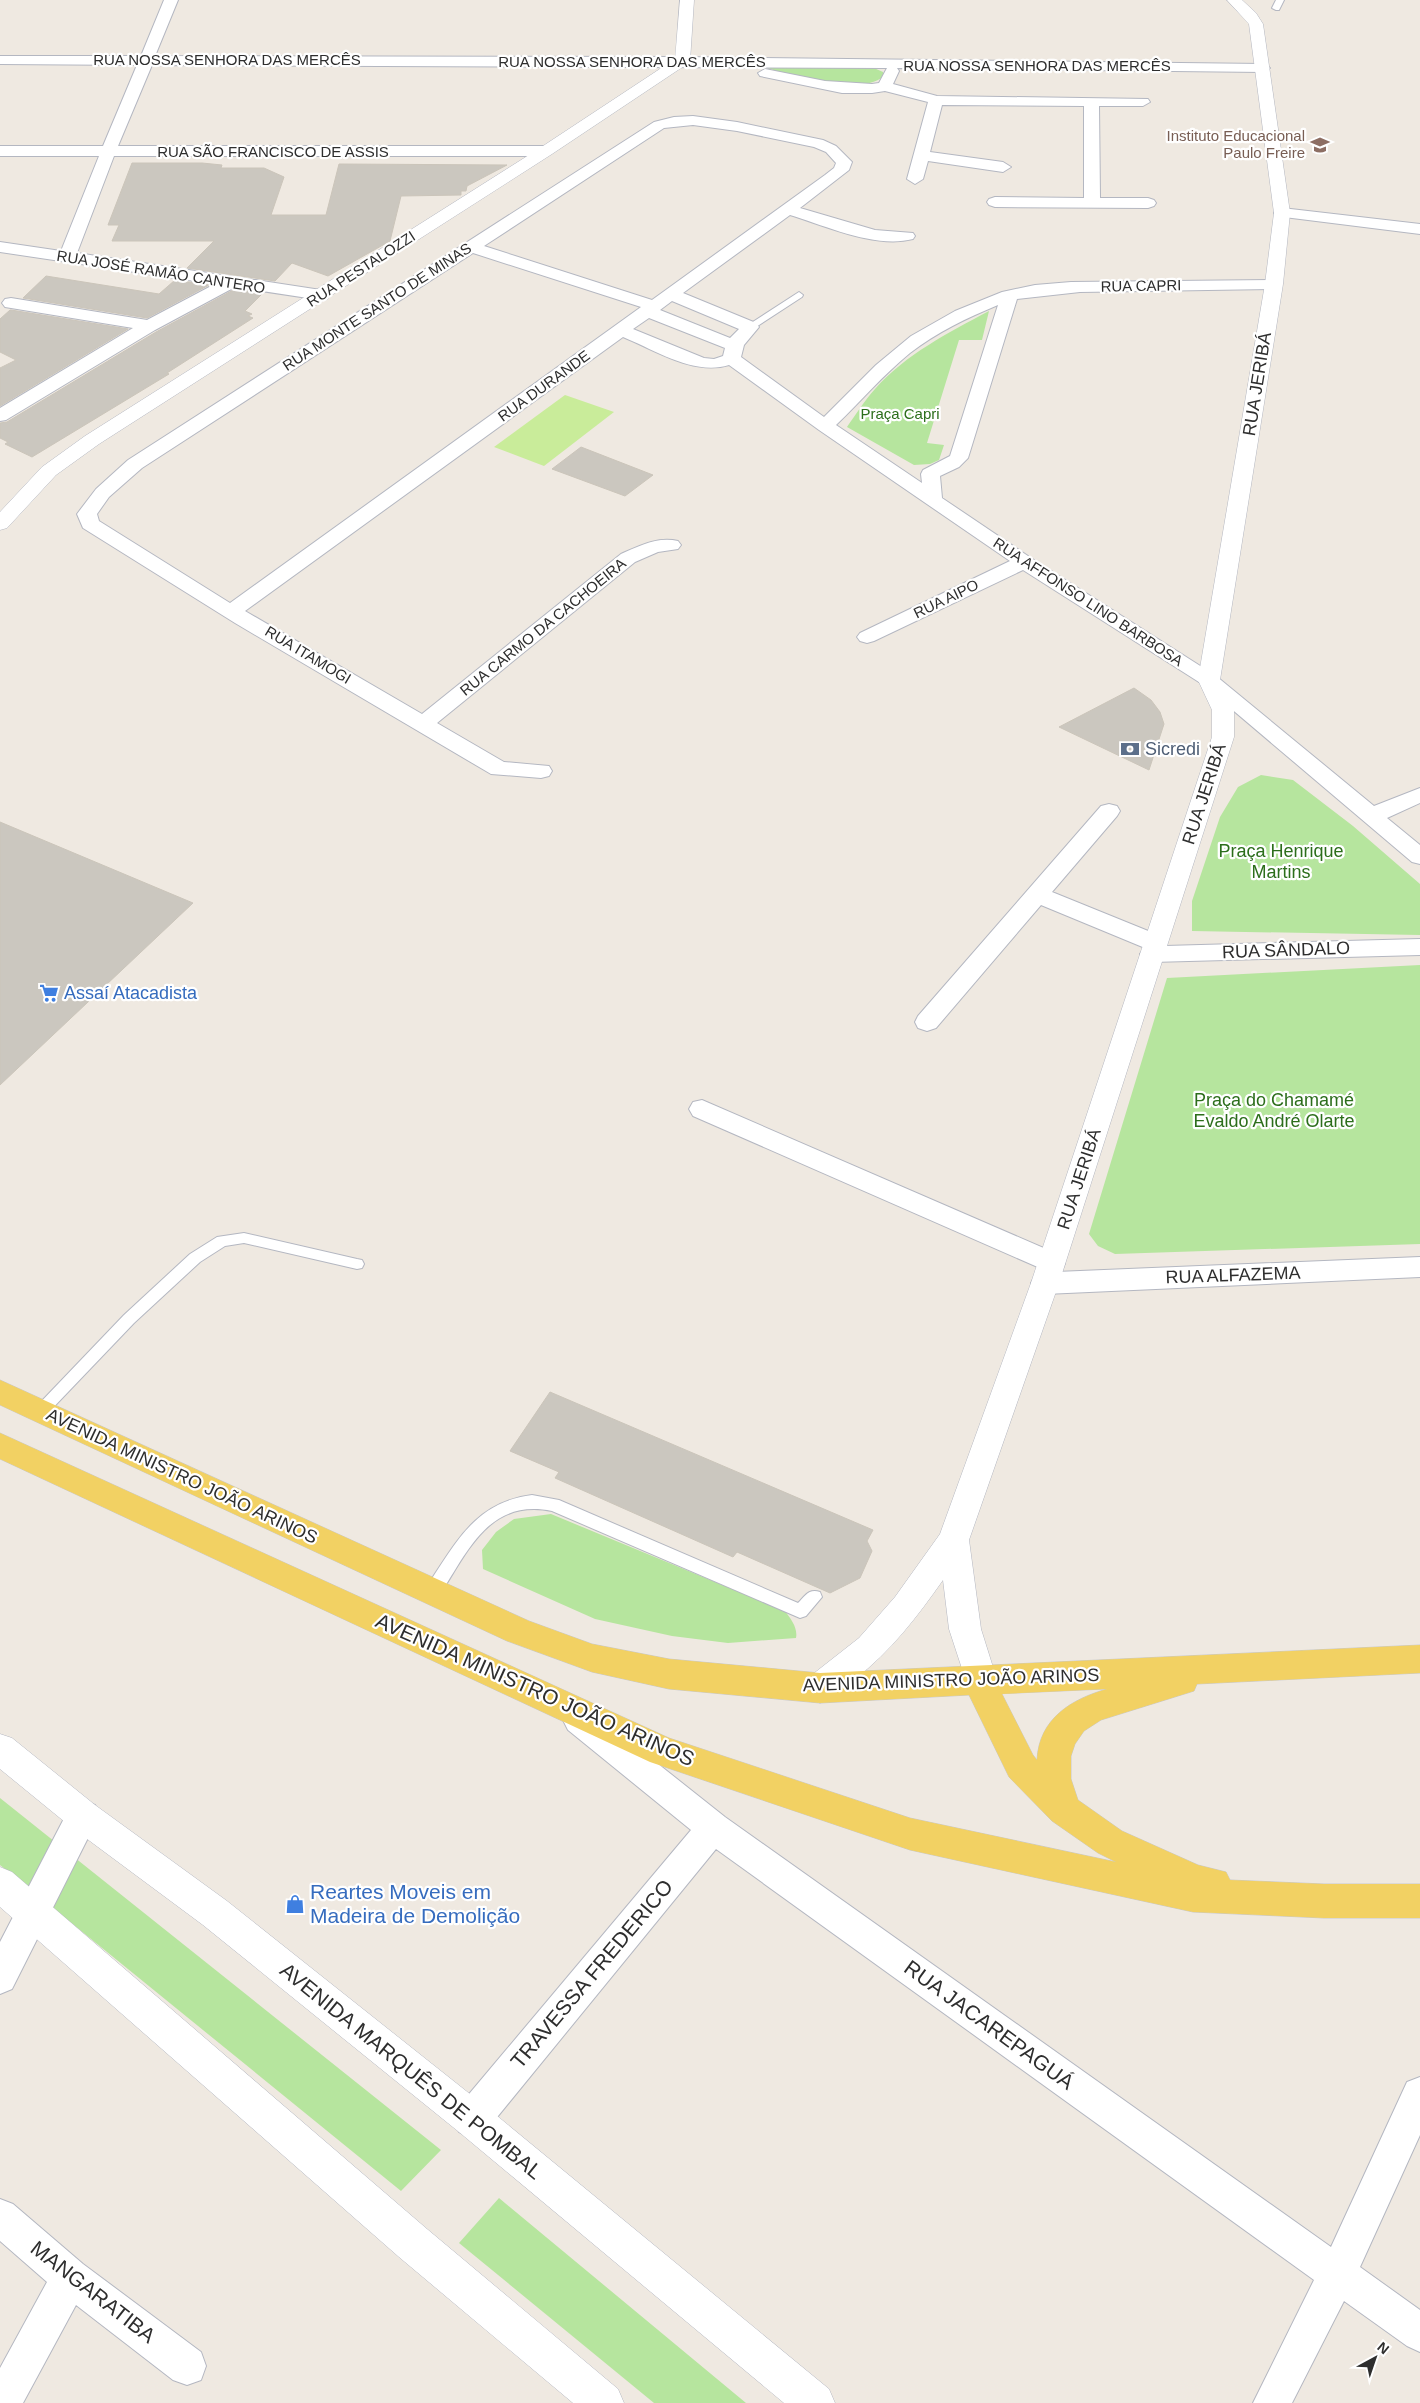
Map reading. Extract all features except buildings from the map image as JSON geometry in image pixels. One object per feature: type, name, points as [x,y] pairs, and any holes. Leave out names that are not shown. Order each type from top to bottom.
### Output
[{"type":"main road","name":"AVENIDA MINISTRO JOÃO ARINOS","points":[[0,1392],[518,1631],[592,1658],[669,1674],[820,1688],[1420,1660]]},
{"type":"main road","name":"AVENIDA MINISTRO JOÃO ARINOS","points":[[0,1445],[565,1708],[662,1751],[910,1834],[1193,1895],[1324,1902],[1420,1901]]},
{"type":"main road","points":[[1064,1810],[1054,1779],[1054,1756],[1060,1736],[1072,1720],[1092,1708],[1230,1668]]},
{"type":"main road","points":[[980,1680],[988,1703],[1021,1766],[1064,1810],[1110,1842],[1196,1881],[1324,1902]]},
{"type":"street","points":[[67,258],[108,152],[171,0]]},
{"type":"street","points":[[682,61],[687,0]]},
{"type":"street","name":"RUA JERIBÁ","points":[[953,1540],[1049,1273],[1223,738],[1223,710],[1209,680],[1274,284],[1282,214],[1264,68],[1256,24],[1251,16],[1234,0]]},
{"type":"street","name":"RUA NOSSA SENHORA DAS MERCÊS","points":[[0,60],[682,61],[1264,68]]},
{"type":"street","name":"RUA PESTALOZZI","points":[[0,524],[49,471],[92,440],[322,295],[682,61]]},
{"type":"street","points":[[723,62],[806,83],[863,89],[885,86],[936,100],[1091,104],[1143,102]]},
{"type":"street","points":[[885,86],[893,65]]},
{"type":"street","points":[[915,179],[923,156],[936,100]]},
{"type":"street","points":[[1091,104],[1092,203]]},
{"type":"street","name":"RUA MONTE SANTO DE MINAS","points":[[87,514],[92,504],[111,484],[135,464],[659,125],[670,120],[698,120],[818,143],[831,149],[838,155]]},
{"type":"street","name":"RUA SÃO FRANCISCO DE ASSIS","points":[[0,151],[546,151]]},
{"type":"street","name":"RUA DURANDE","points":[[232,610],[840,170],[844,162],[838,155]]},
{"type":"street","points":[[923,156],[1003,167]]},
{"type":"street","points":[[995,202],[1148,203]]},
{"type":"street","points":[[788,209],[874,235],[907,236]]},
{"type":"street","points":[[1282,214],[1420,229]]},
{"type":"street","name":"RUA JOSÉ RAMÃO CANTERO","points":[[0,247],[230,283],[322,295]]},
{"type":"street","name":"RUA AFFONSO LINO BARBOSA","points":[[471,247],[651,308],[736,357],[826,426],[1024,562],[1209,680],[1420,856]]},
{"type":"street","points":[[0,416],[149,326],[230,283]]},
{"type":"street","name":"RUA CAPRI","points":[[826,426],[891,361],[912,344],[948,322],[1009,296],[1048,288],[1274,284]]},
{"type":"street","points":[[621,330],[701,363],[715,364],[736,357],[750,327],[697,303],[670,294]]},
{"type":"street","points":[[933,499],[930,474],[954,463],[959,458],[1009,296]]},
{"type":"street","points":[[11,302],[149,326]]},
{"type":"street","name":"RUA ITAMOGI","points":[[87,514],[90,524],[499,769],[541,771]]},
{"type":"street","name":"RUA CARMO DA CACHOEIRA","points":[[423,724],[628,558],[654,547],[671,545]]},
{"type":"street","name":"RUA AIPO","points":[[867,637],[1024,562]]},
{"type":"street","points":[[1371,816],[1420,795]]},
{"type":"street","points":[[928,1022],[1109,811]]},
{"type":"street","points":[[1037,895],[1154,949]]},
{"type":"street","name":"RUA SÂNDALO","points":[[1154,949],[1420,947]]},
{"type":"street","points":[[702,1109],[1049,1273]]},
{"type":"street","name":"RUA ALFAZEMA","points":[[1049,1273],[1420,1267]]},
{"type":"street","points":[[953,1540],[966,1629],[980,1680]]},
{"type":"street","points":[[820,1688],[870,1648],[906,1607],[953,1540]]},
{"type":"street","name":"RUA JACAREPAGUÁ","points":[[565,1708],[713,1828],[1420,2333]]},
{"type":"street","name":"AVENIDA MARQUÊS DE POMBAL","points":[[0,1749],[83,1816],[215,1913],[472,2119],[815,2403]]},
{"type":"street","points":[[0,1977],[83,1816]]},
{"type":"street","name":"TRAVESSA FREDERICO","points":[[472,2119],[713,1828]]},
{"type":"street","points":[[0,1884],[462,2285],[604,2403]]},
{"type":"street","points":[[1272,2403],[1337,2275],[1420,2095]]},
{"type":"street","name":"MANGARATIBA","points":[[0,2217],[70,2277],[187,2366]]},
{"type":"street","points":[[2,2403],[70,2277]]},
{"type":"lane","points":[[1276,8],[1280,0]]},
{"type":"lane","points":[[750,327],[799,295]]},
{"type":"lane","points":[[41,1411],[136,1312],[195,1258],[222,1241],[244,1238],[356,1264]]},
{"type":"lane","points":[[433,1591],[479,1524],[492,1513],[511,1505],[531,1501],[554,1505],[800,1611],[814,1597]]},
{"type":"green space","points":[[758,65],[874,68],[883,72],[884,76],[873,82],[858,85],[841,85],[804,79]]},
{"type":"green space","name":"Praça Capri","points":[[989,311],[982,340],[959,340],[927,443],[944,445],[939,460],[930,464],[914,465],[847,427],[871,393],[900,365],[928,345]]},
{"type":"green space","points":[[565,395],[614,412],[544,466],[494,447]]},
{"type":"green space","name":"Praça Henrique Martins","points":[[1261,775],[1293,780],[1353,826],[1420,884],[1420,935],[1192,931],[1192,901],[1220,817],[1238,787]]},
{"type":"green space","name":"Praça do Chamamé Evaldo André Olarte","points":[[1420,965],[1420,1244],[1115,1254],[1098,1246],[1089,1234],[1167,978]]},
{"type":"green space","points":[[551,1514],[785,1611],[795,1627],[796,1638],[728,1643],[672,1636],[595,1619],[483,1569],[482,1550],[496,1532],[514,1519]]},
{"type":"green space","points":[[0,1798],[441,2150],[401,2191],[0,1865]]},
{"type":"green space","points":[[499,2198],[746,2403],[654,2403],[459,2243]]},
{"type":"place","name":"Instituto Educacional Paulo Freire","points":[[1320,145]]},
{"type":"place","name":"Sicredi","points":[[1130,749]]},
{"type":"place","name":"Assaí Atacadista","points":[[49,993]]},
{"type":"place","name":"Reartes Moveis em Madeira de Demolição","points":[[295,1904]]}]
